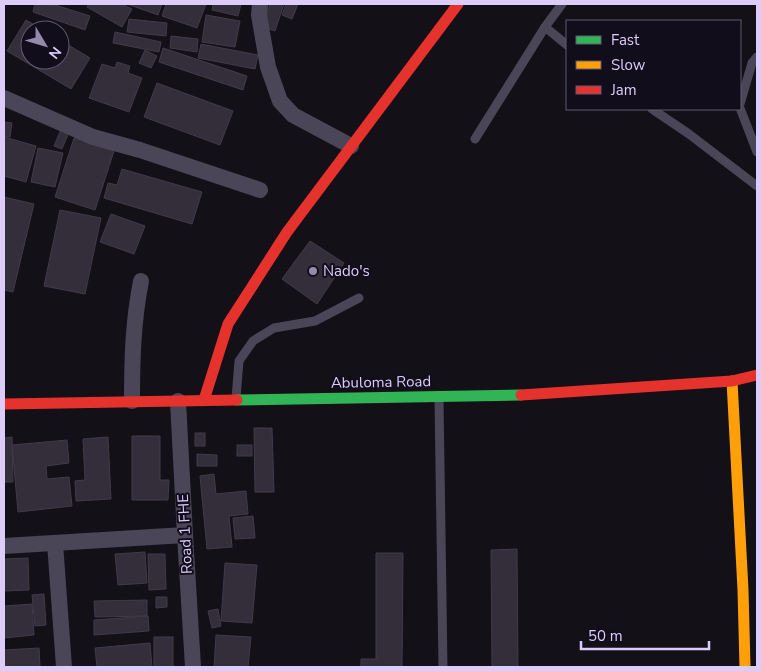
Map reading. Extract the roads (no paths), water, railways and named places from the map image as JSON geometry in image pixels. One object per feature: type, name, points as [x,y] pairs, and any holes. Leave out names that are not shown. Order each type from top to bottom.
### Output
[{"type":"street","points":[[260,4],[259,15],[268,67],[280,101],[293,115],[351,146]]},
{"type":"street","points":[[204,400],[228,324],[287,232],[458,4]]},
{"type":"street","points":[[4,98],[93,137],[140,150],[260,190]]},
{"type":"street","points":[[132,401],[132,347],[141,281]]},
{"type":"street","name":"Abuloma Road","points":[[4,404],[82,401],[178,402],[522,395],[732,381],[757,375]]},
{"type":"street","points":[[732,381],[742,551],[745,667]]},
{"type":"street","name":"Road 1 FHE","points":[[178,402],[193,667]]},
{"type":"street","points":[[4,546],[185,535]]},
{"type":"street","points":[[55,543],[64,667]]},
{"type":"lane","points":[[475,139],[545,27],[562,4]]},
{"type":"lane","points":[[545,27],[566,44]]},
{"type":"lane","points":[[741,101],[752,63],[757,57]]},
{"type":"lane","points":[[653,110],[689,134],[757,186]]},
{"type":"lane","points":[[741,110],[757,152]]},
{"type":"lane","points":[[236,400],[239,361],[253,341],[274,328],[315,321],[359,298]]},
{"type":"lane","points":[[439,396],[443,667]]},
{"type":"place","name":"Nado's","points":[[313,271]]}]
